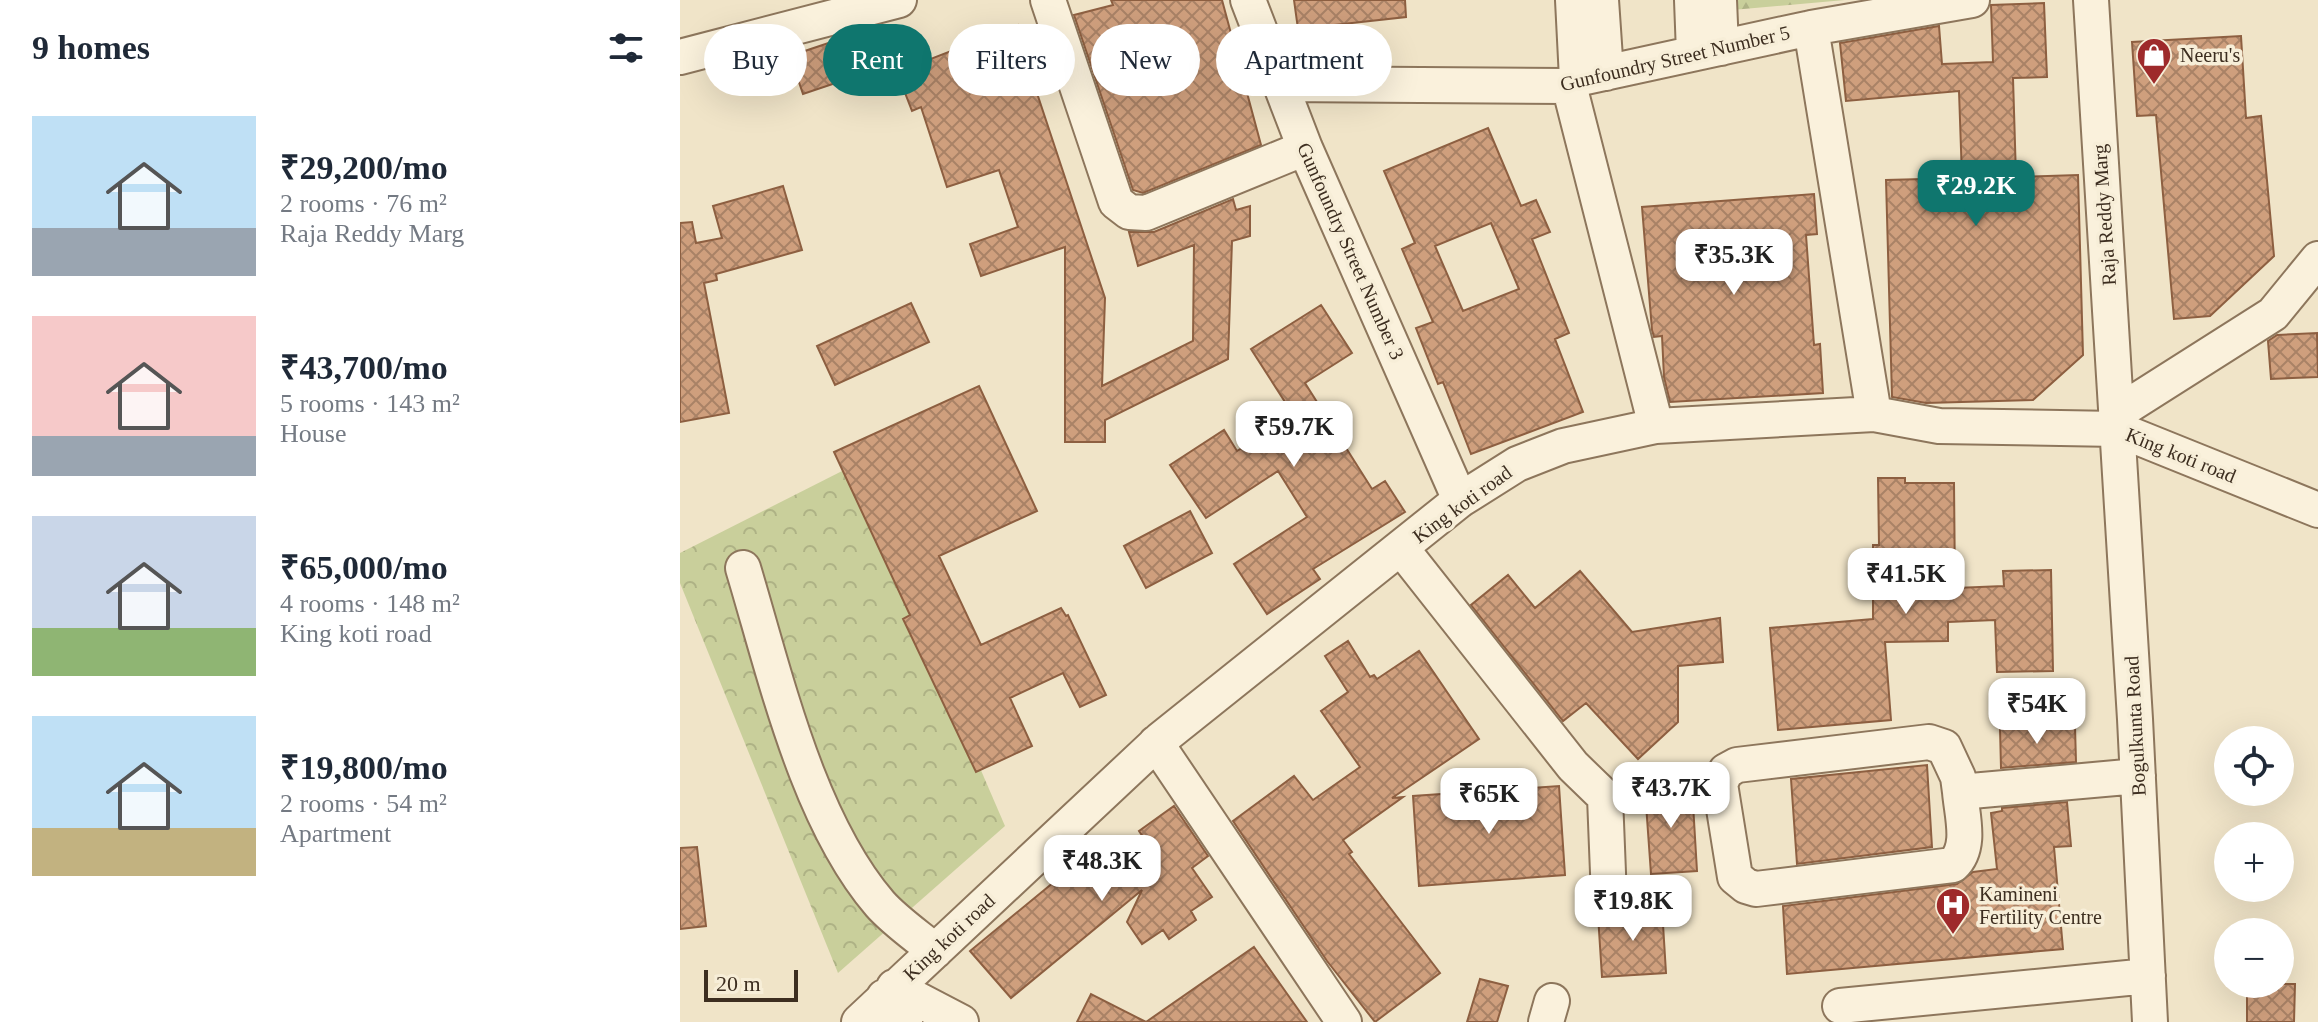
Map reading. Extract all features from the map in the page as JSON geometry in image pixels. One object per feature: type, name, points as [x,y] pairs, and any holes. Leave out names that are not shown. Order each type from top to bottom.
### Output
[{"type":"street","points":[[680,57],[777,16],[899,0]]},
{"type":"street","points":[[1048,0],[1116,202],[1129,212],[1146,213],[1305,148]]},
{"type":"street","name":"Gunfoundry Street Number 3","points":[[1248,0],[1257,24]]},
{"type":"street","points":[[1573,0],[1584,79],[1656,426]]},
{"type":"street","points":[[1584,79],[1601,0]]},
{"type":"street","points":[[1692,0],[1708,50]]},
{"type":"street","points":[[1708,50],[1719,0]]},
{"type":"street","name":"Gunfoundry Street Number 5","points":[[1392,82],[1584,79],[1811,28],[1972,0]]},
{"type":"street","name":"Raja Reddy Marg","points":[[2091,0],[2117,421]]},
{"type":"street","points":[[1811,28],[1874,414]]},
{"type":"street","name":"Gunfoundry Street Number 3","points":[[1285,96],[1460,500]]},
{"type":"street","points":[[2117,421],[2273,314],[2318,259]]},
{"type":"street","name":"King koti road","points":[[859,1022],[894,1002],[935,951],[1156,743],[1460,500],[1517,464],[1563,446],[1656,426],[1874,414],[1939,426],[2117,421],[2318,510]]},
{"type":"street","name":"Bogulkunta Road","points":[[2117,421],[2150,1022]]},
{"type":"street","points":[[1401,548],[1573,766],[1605,797],[1609,898]]},
{"type":"street","points":[[743,568],[797,744],[839,846],[881,905],[935,951]]},
{"type":"street","points":[[1929,742],[1944,747],[1958,777],[1960,792],[1965,846],[1961,858],[1953,865],[1756,889],[1735,877],[1720,784],[1726,771],[1737,765],[1929,742]]},
{"type":"street","points":[[1156,743],[1344,1022]]},
{"type":"street","points":[[1960,792],[2138,776]]},
{"type":"street","points":[[1840,1006],[2148,976]]},
{"type":"street","points":[[894,1002],[961,1022]]},
{"type":"green space","points":[[1676,0],[1845,0],[1676,15]]},
{"type":"green space","points":[[850,467],[1005,826],[838,973],[680,583],[680,553]]},
{"type":"building","points":[[1111,0],[1222,0],[1228,24],[1216,24],[1216,96],[1248,96],[1261,145],[1143,193],[1133,190],[1101,96],[1200,96],[1200,24],[1091,24],[1091,65],[1074,15],[1113,5]]},
{"type":"building","points":[[1294,0],[1405,0],[1406,17],[1343,24],[1297,24]]},
{"type":"building","points":[[2044,3],[2047,77],[2013,78],[2016,177],[2078,175],[2083,355],[2033,400],[1926,403],[1892,397],[1886,180],[1962,178],[1959,91],[1846,101],[1840,43],[1939,26],[1942,64],[1993,62],[1991,5]]},
{"type":"building","points":[[2241,36],[2246,118],[2261,116],[2274,256],[2210,316],[2174,319],[2156,115],[2137,116],[2132,42]]},
{"type":"building","points":[[823,45],[823,87],[807,93],[807,50]]},
{"type":"building","points":[[948,52],[948,96],[1038,96],[1105,298],[1102,386],[1193,341],[1194,245],[1138,266],[1129,232],[1154,232],[1233,199],[1236,210],[1250,206],[1250,236],[1232,241],[1228,359],[1105,420],[1105,442],[1065,442],[1065,247],[981,276],[970,244],[1018,227],[999,170],[947,187],[921,107],[912,111],[906,96],[932,96],[932,58]]},
{"type":"building","points":[[1488,128],[1521,206],[1536,200],[1550,232],[1532,239],[1569,333],[1555,339],[1583,412],[1471,454],[1443,382],[1438,384],[1416,328],[1433,322],[1402,249],[1415,243],[1384,171]],"holes":[[[1491,223],[1519,289],[1463,311],[1435,246]]]},
{"type":"building","points":[[783,186],[802,250],[716,274],[717,280],[704,283],[729,413],[680,422],[680,223],[692,222],[696,243],[722,238],[713,206]]},
{"type":"building","points":[[1814,194],[1817,234],[1806,235],[1814,345],[1820,344],[1823,393],[1670,402],[1664,377],[1662,336],[1654,337],[1652,330],[1642,207]]},
{"type":"building","points":[[911,303],[929,342],[835,385],[817,346]]},
{"type":"building","points":[[1321,305],[1352,353],[1305,383],[1372,489],[1385,481],[1405,512],[1313,569],[1320,579],[1267,614],[1234,564],[1307,517],[1278,471],[1206,518],[1170,465],[1224,430],[1237,451],[1294,416],[1251,349]]},
{"type":"building","points":[[2317,333],[2318,377],[2271,379],[2268,341],[2277,335]]},
{"type":"building","points":[[979,386],[1037,511],[939,556],[981,645],[1061,608],[1068,615],[1106,695],[1080,707],[1063,673],[1010,698],[1032,746],[976,772],[903,619],[910,615],[834,452]]},
{"type":"building","points":[[1878,478],[1905,478],[1905,483],[1954,483],[1955,588],[2004,586],[2003,571],[2051,570],[2053,671],[1997,672],[1995,620],[1948,622],[1948,641],[1885,642],[1891,720],[1778,730],[1770,628],[1873,619],[1873,545],[1879,545]]},
{"type":"building","points":[[1190,511],[1212,553],[1146,588],[1124,546]]},
{"type":"building","points":[[1580,571],[1632,632],[1720,618],[1723,662],[1678,666],[1678,722],[1638,759],[1586,703],[1563,721],[1471,605],[1508,575],[1535,608]]},
{"type":"building","points":[[1348,641],[1370,677],[1374,675],[1377,679],[1419,651],[1479,739],[1392,798],[1403,797],[1343,840],[1352,852],[1349,854],[1440,973],[1375,1022],[1327,961],[1233,821],[1294,776],[1313,800],[1360,767],[1321,711],[1348,692],[1325,656]]},
{"type":"building","points":[[2075,726],[2076,762],[2001,768],[2000,728]]},
{"type":"building","points":[[1927,765],[1932,847],[1797,864],[1791,779]]},
{"type":"building","points":[[1559,786],[1565,875],[1419,886],[1413,796]]},
{"type":"building","points":[[1692,787],[1697,871],[1651,874],[1645,790]]},
{"type":"building","points":[[2067,802],[2071,846],[2054,847],[2063,949],[1787,974],[1783,906],[1957,884],[1973,872],[1997,869],[1991,813],[2002,811],[2002,808]]},
{"type":"building","points":[[1174,806],[1208,856],[1192,868],[1212,897],[1191,911],[1196,920],[1169,939],[1163,930],[1142,944],[1127,922],[1142,890],[1011,998],[970,951],[1082,859],[1094,874],[1143,837],[1139,831]]},
{"type":"building","points":[[697,847],[706,926],[680,929],[680,848]]},
{"type":"building","points":[[1662,908],[1666,973],[1602,977],[1598,915],[1611,918],[1624,910]]},
{"type":"building","points":[[1254,947],[1307,1022],[1146,1022]]},
{"type":"building","points":[[1480,979],[1508,986],[1497,1022],[1467,1022]]},
{"type":"building","points":[[2295,984],[2294,1022],[2247,1022],[2247,998],[2294,998]]},
{"type":"building","points":[[1091,994],[1146,1022],[1077,1022]]},
{"type":"place","name":"Neeru's","points":[[2154,86]]},
{"type":"place","name":"Kamineni Fertility Centre","points":[[1953,936]]}]
